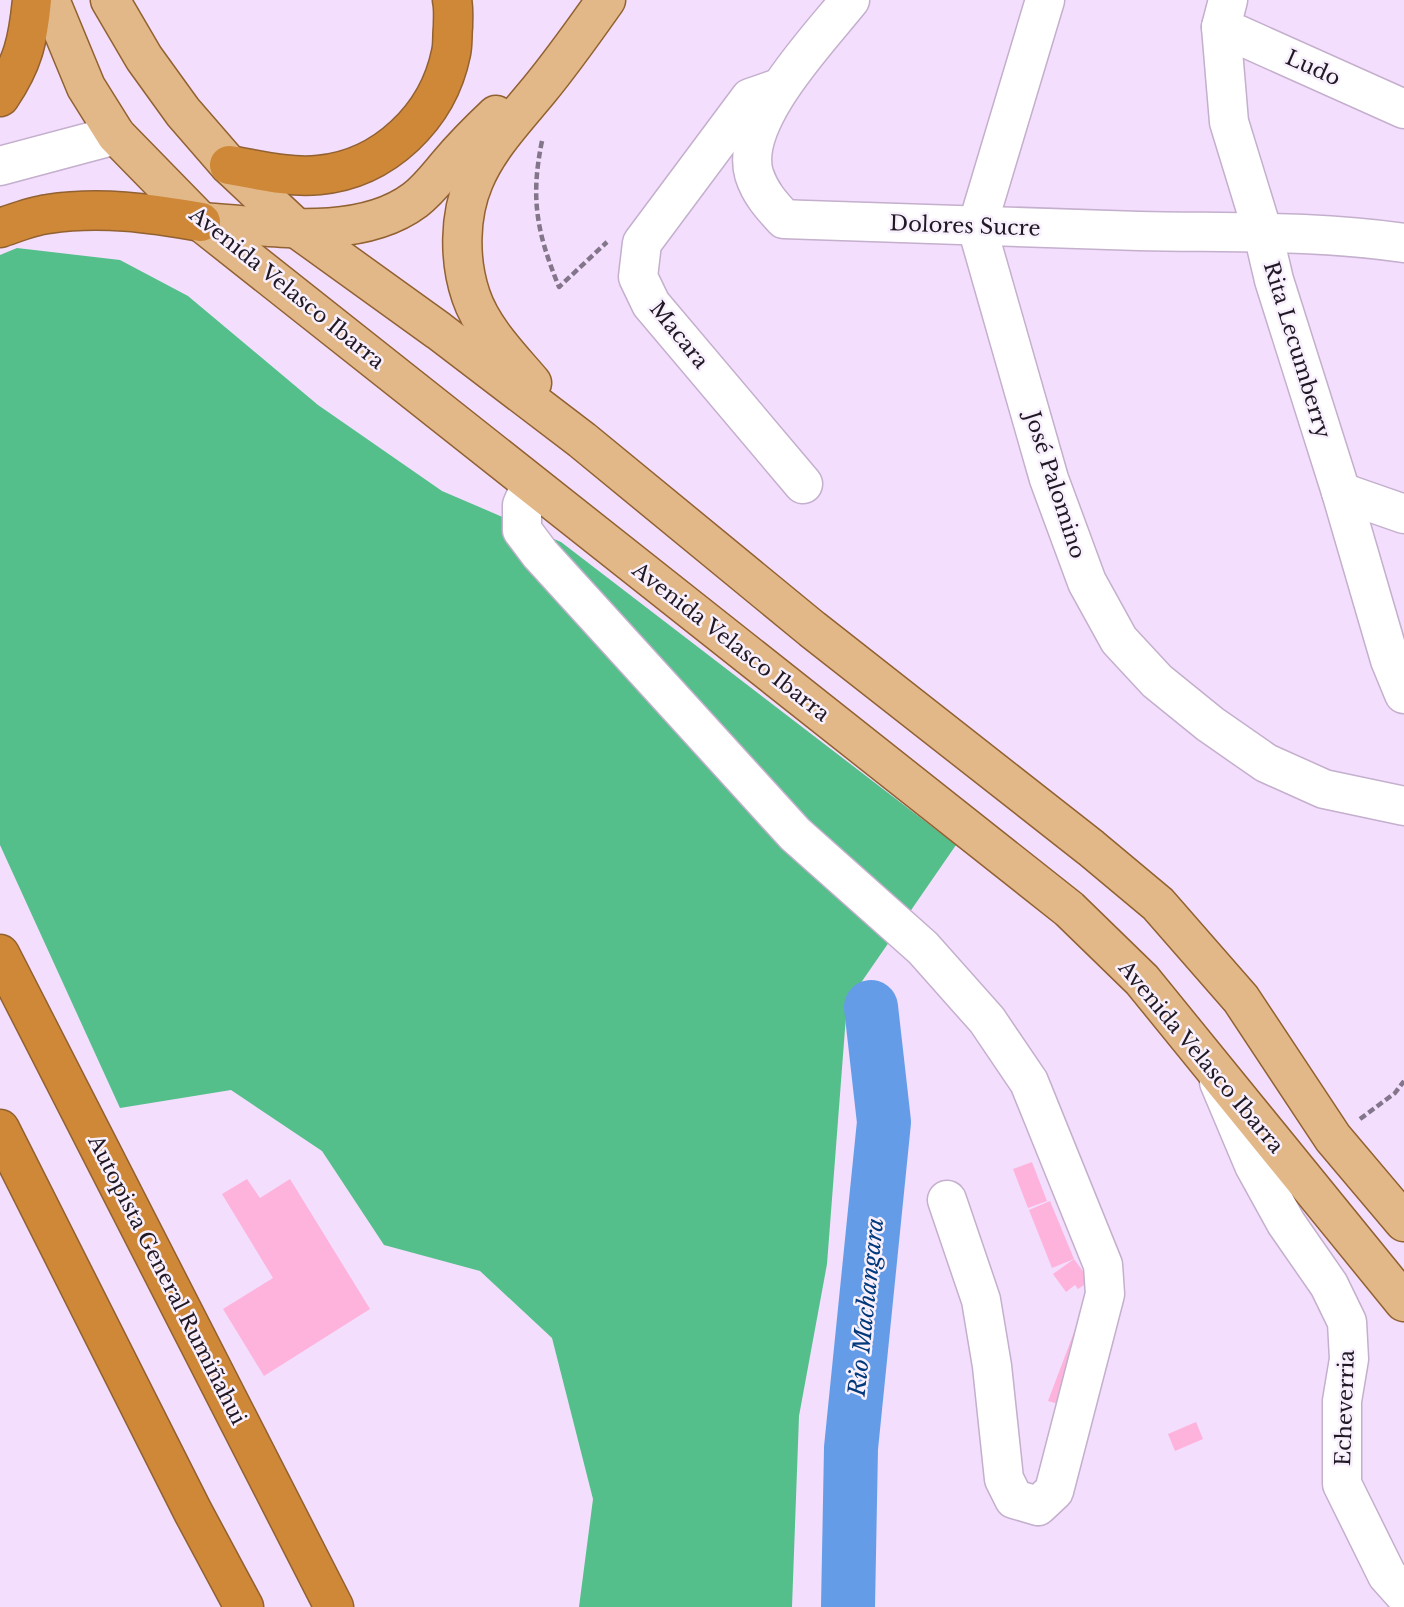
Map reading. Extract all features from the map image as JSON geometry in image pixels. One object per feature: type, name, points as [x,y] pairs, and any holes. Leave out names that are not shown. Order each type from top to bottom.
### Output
[{"type":"highway","points":[[0,97],[17,72],[29,34],[32,0]]},
{"type":"highway","points":[[229,165],[280,174],[319,175],[352,168],[381,154],[407,134],[427,112],[440,89],[452,52],[452,0]]},
{"type":"highway","points":[[0,218],[107,210],[146,212],[201,222]]},
{"type":"highway","points":[[0,228],[45,214]]},
{"type":"highway","name":"Autopista General Rumiñahui","points":[[0,954],[334,1607]]},
{"type":"highway","points":[[0,1129],[187,1500],[244,1607]]},
{"type":"main road","name":"Avenida Velasco Ibarra","points":[[50,0],[86,87],[116,135],[201,222],[1069,909],[1142,980],[1404,1302]]},
{"type":"main road","points":[[110,0],[144,58],[183,112],[229,165],[296,228],[439,331],[582,440],[812,629],[1081,839],[1158,904],[1241,999],[1333,1138],[1404,1222]]},
{"type":"main road","points":[[201,222],[296,228],[359,225],[391,215],[414,201],[432,185],[475,135],[604,8]]},
{"type":"main road","points":[[582,440],[489,330],[471,297],[463,260],[463,221],[474,181],[500,136],[604,8]]},
{"type":"street","name":"Dolores Sucre","points":[[850,0],[781,88],[760,122],[753,148],[754,173],[765,199],[784,219],[977,228],[1263,233],[1368,238],[1404,243]]},
{"type":"street","points":[[977,228],[1045,0]]},
{"type":"street","name":"Ludo","points":[[1224,14],[1404,109]]},
{"type":"street","name":"Rita Lecumberry","points":[[1224,14],[1229,122],[1263,233],[1274,280],[1341,492],[1390,660],[1404,694]]},
{"type":"street","name":"Macara","points":[[781,88],[750,98],[642,243],[638,277],[651,304],[803,484]]},
{"type":"street","points":[[0,166],[116,135]]},
{"type":"street","name":"José Palomino","points":[[977,228],[1049,479],[1087,582],[1119,640],[1157,681],[1210,724],[1266,762],[1324,789],[1404,806]]},
{"type":"street","points":[[531,484],[522,505],[522,530],[540,554],[795,834],[923,948],[986,1020],[1029,1082],[1103,1265],[1105,1294],[1054,1491],[1038,1506],[1014,1499],[1004,1479],[992,1366],[981,1300],[947,1200]]},
{"type":"street","points":[[1341,492],[1404,514]]},
{"type":"street","name":"Echeverria","points":[[1214,1070],[1254,1165],[1286,1223],[1329,1285],[1347,1322],[1349,1359],[1342,1401],[1342,1484],[1387,1575],[1404,1594]]},
{"type":"path","points":[[542,140],[536,168],[536,205],[543,249],[559,286],[616,234]]},
{"type":"path","points":[[1333,1138],[1395,1093],[1404,1081]]},
{"type":"green space","points":[[17,248],[120,260],[188,296],[318,405],[442,491],[561,542],[956,845],[847,1003],[827,1264],[799,1416],[792,1607],[579,1607],[593,1499],[552,1338],[480,1271],[384,1245],[322,1151],[231,1090],[120,1108],[0,845],[0,255]]},
{"type":"building","points":[[1032,1162],[1047,1201],[1028,1208],[1013,1169]]},
{"type":"building","points":[[247,1179],[260,1198],[290,1179],[370,1309],[264,1376],[223,1309],[273,1278],[222,1194]]},
{"type":"building","points":[[1050,1201],[1074,1259],[1052,1268],[1029,1210]]},
{"type":"building","points":[[1074,1259],[1090,1281],[1078,1289],[1075,1285],[1066,1292],[1053,1274]]},
{"type":"building","points":[[1076,1327],[1087,1331],[1065,1406],[1048,1401]]},
{"type":"building","points":[[1196,1422],[1203,1439],[1175,1451],[1168,1434]]},
{"type":"waterway","name":"Rio Machangara","points":[[848,1607],[851,1448],[884,1122],[871,1007]]}]
